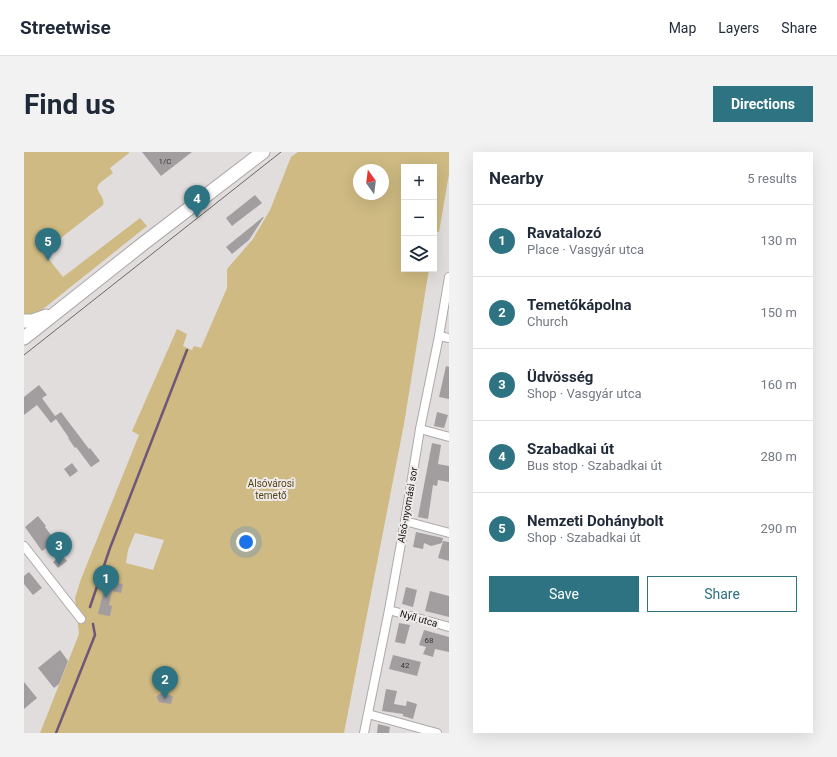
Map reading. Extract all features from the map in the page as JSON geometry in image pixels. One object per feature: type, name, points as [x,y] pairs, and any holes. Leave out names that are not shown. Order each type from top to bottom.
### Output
[{"type":"main road","points":[[24,338],[263,152]]},
{"type":"main road","points":[[24,321],[32,321],[59,311]]},
{"type":"street","name":"Alsó-nyomási sor","points":[[364,733],[389,610],[420,429],[449,276]]},
{"type":"street","points":[[438,336],[449,338]]},
{"type":"street","points":[[420,429],[449,437]]},
{"type":"street","points":[[405,521],[449,533]]},
{"type":"street","points":[[24,546],[81,619]]},
{"type":"street","name":"Nyíl utca","points":[[389,610],[449,627]]},
{"type":"street","points":[[368,714],[437,733]]},
{"type":"green space","points":[[24,152],[129,152],[110,168],[113,173],[99,184],[98,191],[103,199],[103,205],[43,252],[63,277],[140,218],[147,226],[33,317],[24,315]]},
{"type":"green space","name":"Alsóvárosi temető","points":[[298,152],[449,152],[449,174],[439,232],[437,232],[437,164],[401,164],[401,272],[429,272],[404,424],[344,733],[40,733],[79,634],[75,598],[81,579],[139,435],[132,431],[177,329],[187,334],[183,346],[192,350],[194,346],[201,348],[227,288],[227,269],[253,239],[270,210],[291,157]],"holes":[[[135,533],[164,540],[153,570],[126,563],[128,550]]]},
{"type":"building","points":[[142,152],[192,152],[161,176]]},
{"type":"building","points":[[255,195],[262,203],[232,226],[226,218]]},
{"type":"building","points":[[263,217],[249,240],[232,254],[226,247]]},
{"type":"building","points":[[446,366],[449,367],[449,399],[439,397]]},
{"type":"building","points":[[39,385],[47,395],[42,398],[55,416],[61,412],[100,461],[91,467],[76,447],[75,448],[56,419],[51,423],[37,405],[24,415],[24,397]]},
{"type":"building","points":[[437,412],[448,415],[444,428],[434,426]]},
{"type":"building","points":[[432,443],[441,445],[438,464],[449,466],[449,482],[438,480],[437,486],[433,485],[428,519],[418,517]]},
{"type":"building","points":[[72,463],[78,471],[70,477],[64,469]]},
{"type":"building","points":[[38,516],[57,543],[48,551],[46,548],[42,551],[25,527]]},
{"type":"building","points":[[416,532],[443,538],[442,543],[431,546],[424,543],[423,549],[413,547]]},
{"type":"building","points":[[443,541],[449,542],[449,561],[438,558]]},
{"type":"building","points":[[62,555],[67,561],[58,568],[53,562]]},
{"type":"building","points":[[29,572],[42,588],[33,595],[24,584],[24,576]]},
{"type":"building","points":[[106,581],[123,584],[121,593],[112,591],[109,605],[112,606],[110,616],[98,614]]},
{"type":"building","points":[[406,587],[417,590],[413,607],[402,604]]},
{"type":"building","points":[[430,591],[449,596],[449,617],[425,611]]},
{"type":"building","points":[[399,623],[410,625],[405,644],[395,642]]},
{"type":"building","points":[[424,630],[449,637],[449,652],[435,649],[433,657],[423,654],[426,647],[419,645]]},
{"type":"building","points":[[60,650],[68,661],[59,684],[54,688],[38,668]]},
{"type":"building","points":[[393,655],[421,662],[417,676],[389,669]]},
{"type":"building","points":[[24,682],[37,698],[24,709]]},
{"type":"building","points":[[386,689],[397,691],[394,704],[406,706],[407,701],[417,704],[413,719],[403,716],[403,714],[382,711]]},
{"type":"building","points":[[161,693],[173,696],[171,704],[159,702],[157,696]]},
{"type":"building","points":[[378,724],[390,727],[389,733],[377,733]]},
{"type":"waterway","points":[[90,607],[110,548],[187,350]]},
{"type":"waterway","points":[[56,733],[95,635],[93,624]]},
{"type":"tram line","points":[[24,355],[281,152]]},
{"type":"place","name":"Szabadkai út","points":[[197,218]]},
{"type":"place","name":"Nemzeti Dohánybolt","points":[[48,261]]},
{"type":"place","name":"Üdvösség","points":[[59,565]]},
{"type":"place","name":"Ravatalozó","points":[[106,598]]},
{"type":"place","name":"Temetőkápolna","points":[[165,699]]}]
